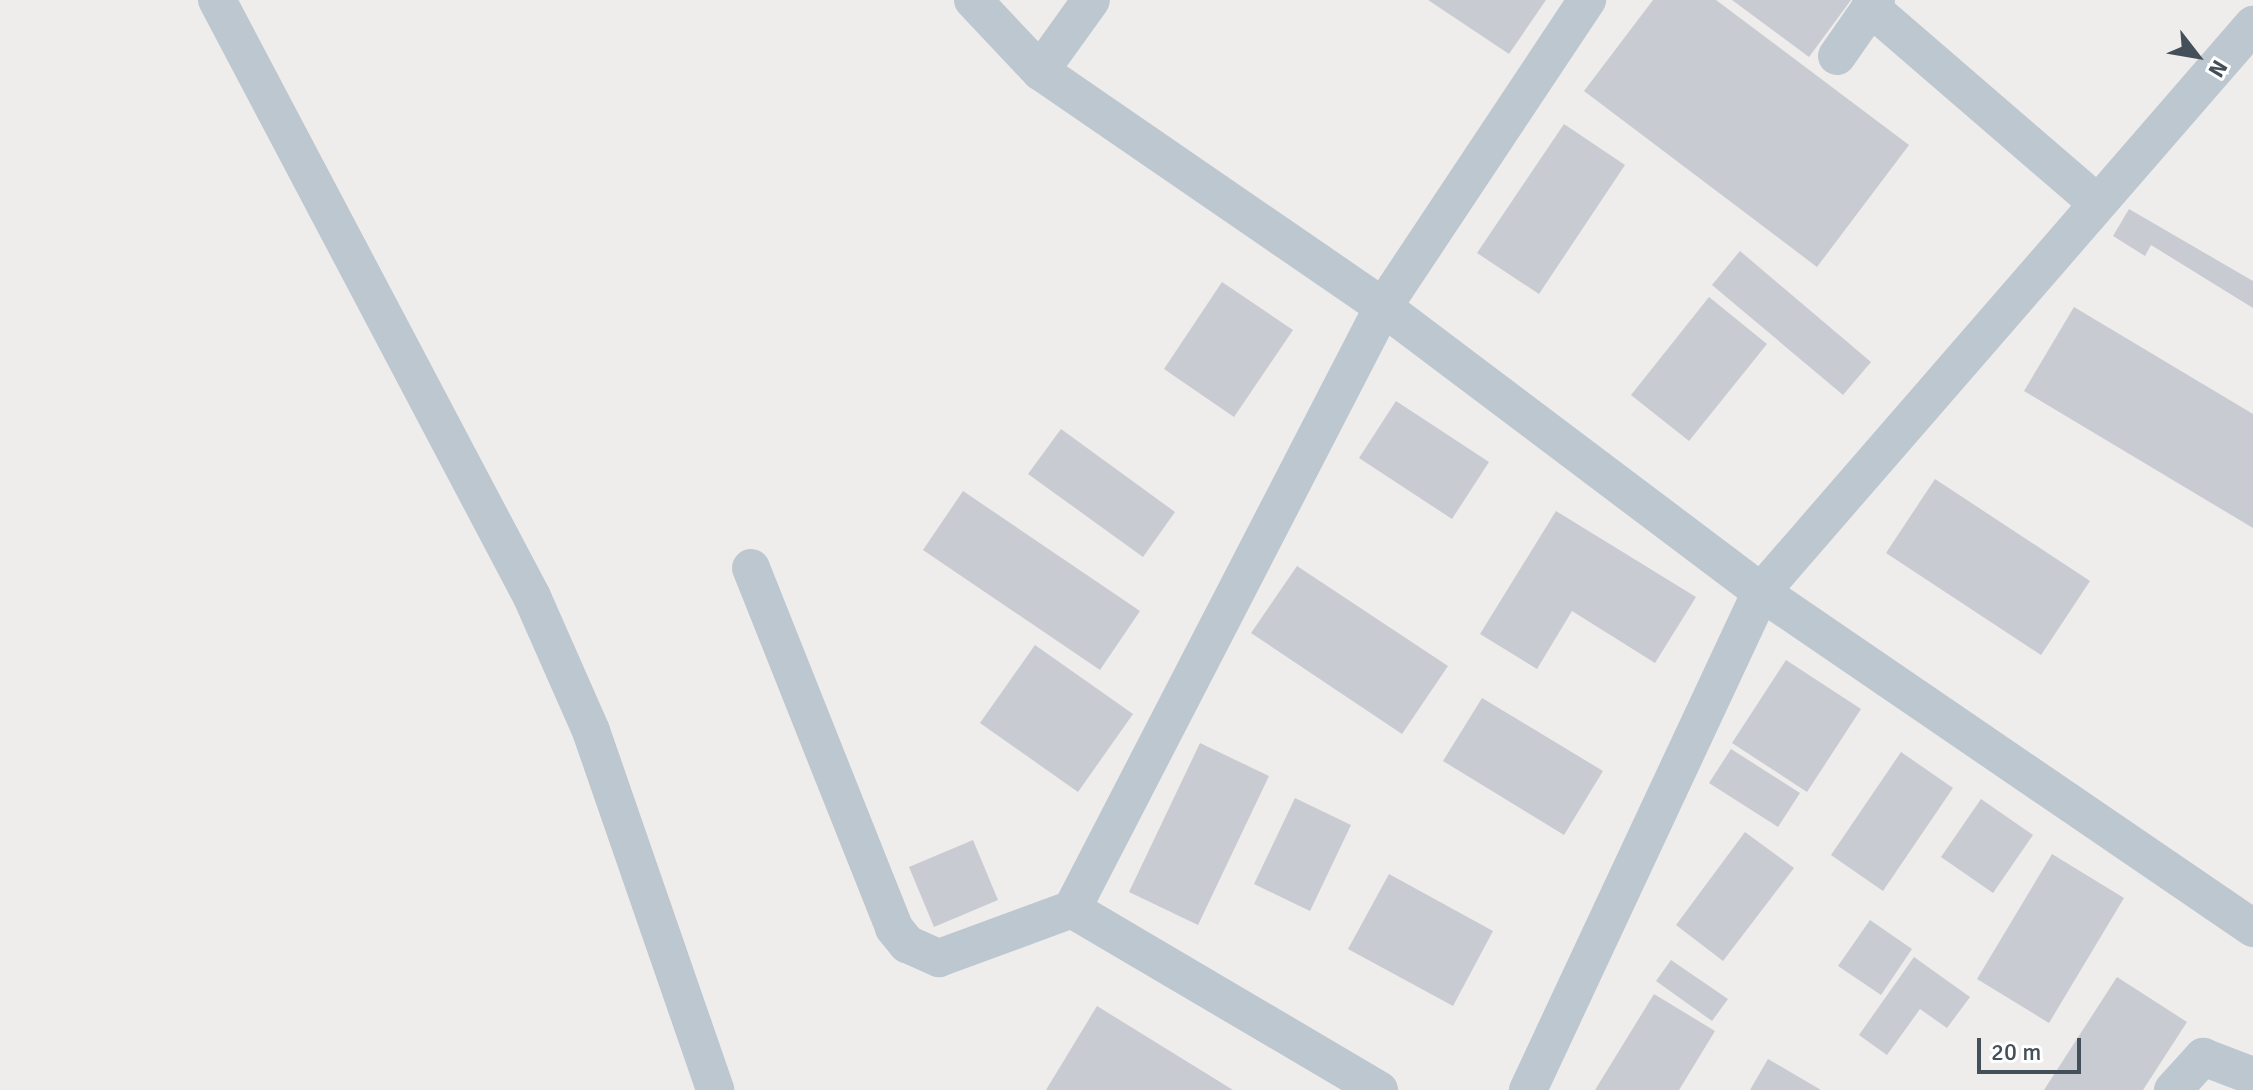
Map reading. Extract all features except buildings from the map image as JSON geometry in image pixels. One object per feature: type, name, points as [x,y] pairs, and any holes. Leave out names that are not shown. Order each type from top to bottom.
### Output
[{"type":"street","points":[[217,0],[532,597],[591,731],[715,1090]]},
{"type":"street","points":[[973,0],[1040,71],[1383,307],[1761,592],[2253,928]]},
{"type":"street","points":[[1040,71],[1091,0]]},
{"type":"street","points":[[751,568],[894,928],[907,944],[922,955],[952,956],[1072,909],[1383,307],[1587,0]]},
{"type":"street","points":[[1837,56],[1873,4],[2096,202]]},
{"type":"street","points":[[1528,1090],[1761,592],[2096,202],[2253,25]]},
{"type":"street","points":[[1072,909],[1379,1090]]},
{"type":"street","points":[[2173,1090],[2203,1057],[2253,1076]]}]
